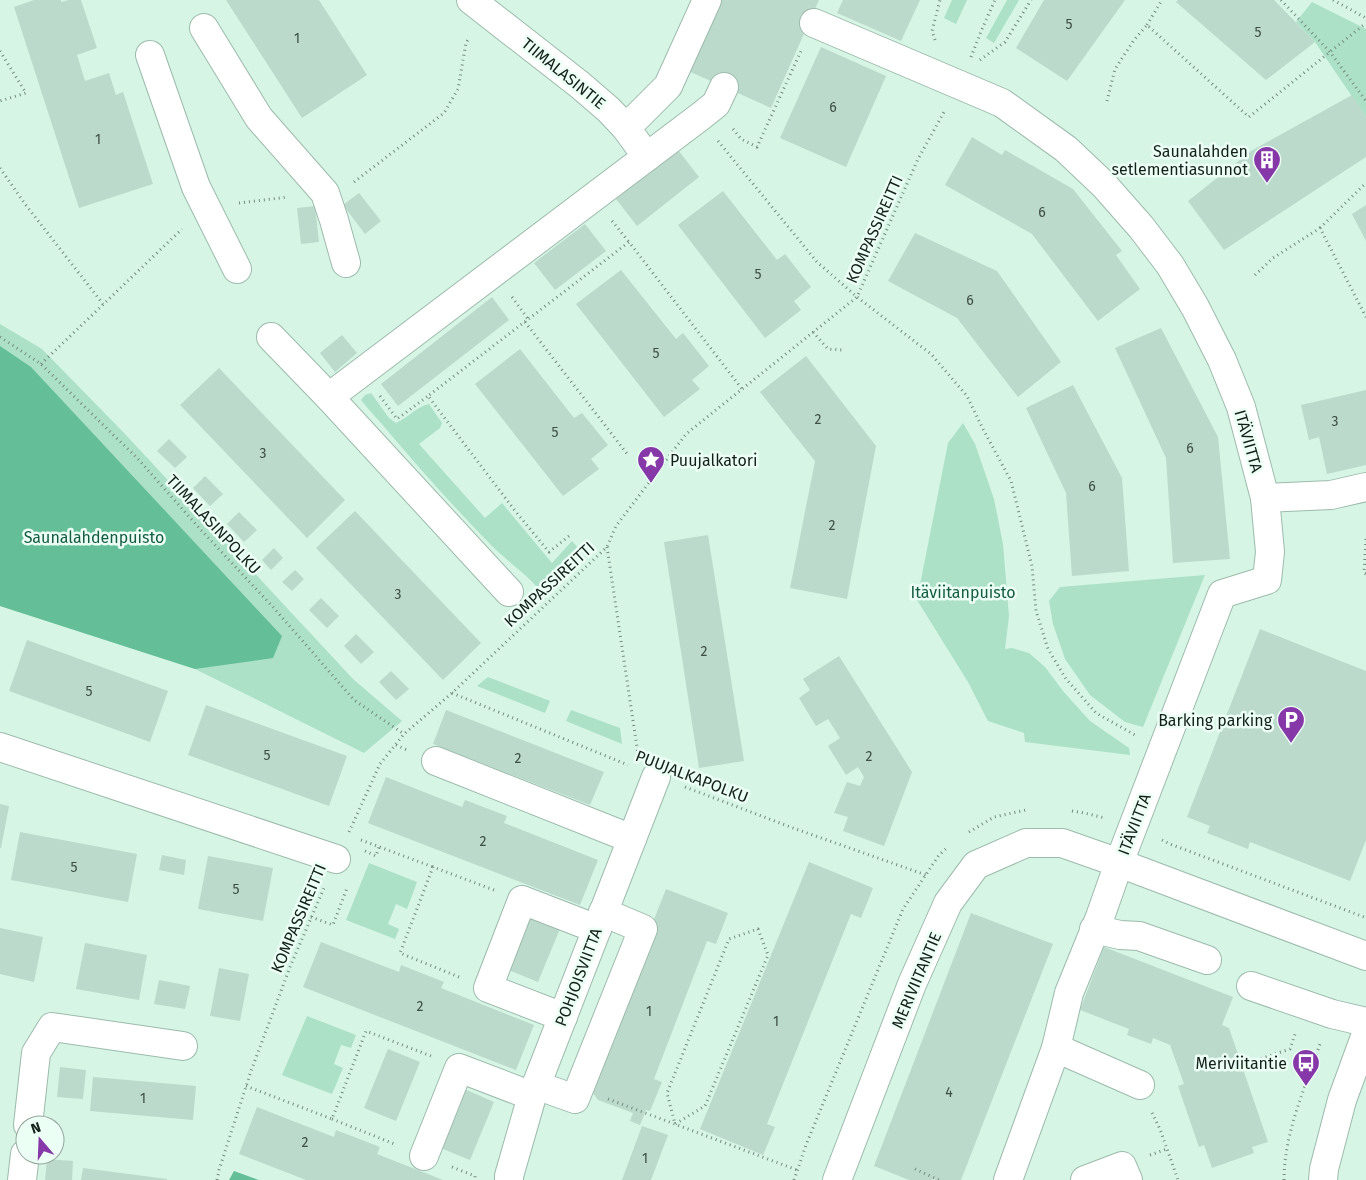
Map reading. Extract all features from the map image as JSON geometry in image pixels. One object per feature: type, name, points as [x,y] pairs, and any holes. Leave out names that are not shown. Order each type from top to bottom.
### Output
[{"type":"street","name":"TIIMALASINTIE","points":[[471,0],[580,85],[626,128],[647,157]]},
{"type":"street","points":[[626,128],[668,86],[707,0]]},
{"type":"street","name":"ITÄVIITTA","points":[[814,23],[962,77],[1066,149],[1104,185],[1141,227],[1170,265],[1196,307],[1222,360],[1240,407],[1265,498],[1270,552],[1267,580],[1222,594],[1133,825],[1100,917],[1069,993],[1056,1048],[1008,1180]]},
{"type":"street","points":[[204,28],[259,118],[325,193],[346,263]]},
{"type":"street","points":[[150,55],[196,187],[237,269]]},
{"type":"street","points":[[328,397],[701,116],[716,104],[724,87]]},
{"type":"street","points":[[272,337],[510,592]]},
{"type":"street","points":[[1265,498],[1331,495],[1366,487]]},
{"type":"street","points":[[0,746],[336,860]]},
{"type":"street","points":[[436,761],[632,839]]},
{"type":"street","name":"POHJOISVIITTA","points":[[509,1180],[534,1090],[632,839],[648,773]]},
{"type":"street","name":"MERIVIITANTIE","points":[[837,1180],[912,984],[948,903],[976,865],[1026,843],[1062,843],[1366,956]]},
{"type":"street","points":[[424,1156],[459,1068],[534,1090],[575,1099],[643,929],[600,921],[522,900],[488,988],[563,1018]]},
{"type":"street","points":[[1094,929],[1120,935],[1139,936],[1206,960]]},
{"type":"street","points":[[1251,986],[1332,1014],[1366,1022]]},
{"type":"street","points":[[29,1115],[36,1053],[52,1027],[182,1046]]},
{"type":"street","points":[[1323,1180],[1328,1152],[1342,1100],[1366,1034]]},
{"type":"street","points":[[1056,1048],[1140,1085]]},
{"type":"street","points":[[22,1180],[24,1165]]},
{"type":"street","points":[[1084,1180],[1122,1166],[1128,1180]]},
{"type":"path","points":[[936,44],[932,30],[940,0]]},
{"type":"path","name":"KOMPASSIREITTI","points":[[217,1180],[246,1086],[290,967],[380,764],[404,734],[452,693],[607,547],[616,526],[686,434],[858,297],[918,160],[962,77],[995,0]]},
{"type":"path","points":[[962,77],[1005,42],[1031,0]]},
{"type":"path","points":[[1107,101],[1114,69],[1147,25],[1162,0]]},
{"type":"path","points":[[1281,0],[1330,52],[1366,101]]},
{"type":"path","points":[[1333,0],[1366,18]]},
{"type":"path","points":[[749,143],[758,147],[814,23]]},
{"type":"path","points":[[1147,25],[1249,117],[1366,23]]},
{"type":"path","points":[[0,51],[26,93],[0,101]]},
{"type":"path","points":[[701,116],[721,146],[817,262],[931,354],[967,396],[1011,481],[1032,566],[1036,611],[1048,649],[1066,679],[1096,713],[1138,737]]},
{"type":"path","points":[[0,168],[25,204],[103,304]]},
{"type":"path","points":[[1255,275],[1273,258],[1320,228],[1366,183]]},
{"type":"path","points":[[1320,228],[1366,317]]},
{"type":"path","points":[[362,372],[397,419],[628,242],[742,389]]},
{"type":"path","points":[[525,322],[628,455]]},
{"type":"path","points":[[813,332],[828,349],[843,350]]},
{"type":"path","name":"TIIMALASINPOLKU","points":[[0,337],[40,364],[138,459],[273,607],[354,700],[404,734]]},
{"type":"path","points":[[40,364],[68,338]]},
{"type":"path","points":[[428,396],[516,512],[549,552],[569,536]]},
{"type":"path","points":[[1366,539],[1364,573],[1366,574]]},
{"type":"path","points":[[607,547],[648,773]]},
{"type":"path","name":"PUUJALKAPOLKU","points":[[452,693],[648,773],[793,828],[926,875]]},
{"type":"path","points":[[963,835],[994,817],[1022,810],[1030,810]]},
{"type":"path","points":[[1065,810],[1133,825],[1170,844],[1364,917]]},
{"type":"path","points":[[794,1180],[806,1145],[903,909],[939,855],[951,845]]},
{"type":"path","points":[[379,847],[522,900]]},
{"type":"path","points":[[433,867],[400,953],[488,988]]},
{"type":"path","points":[[758,929],[768,955],[704,1106],[675,1124],[667,1093],[730,939],[758,929]]},
{"type":"path","points":[[332,1119],[366,1031],[459,1068]]},
{"type":"path","points":[[1242,1065],[1275,1055]]},
{"type":"path","points":[[246,1086],[424,1156]]},
{"type":"path","points":[[606,1098],[797,1170]]},
{"type":"path","points":[[1160,1129],[1178,1180]]},
{"type":"path","points":[[915,1169],[939,1180]]},
{"type":"green space","points":[[952,0],[967,0],[956,24],[944,18]]},
{"type":"green space","points":[[1007,0],[1019,0],[994,43],[986,38]]},
{"type":"green space","points":[[1312,2],[1366,29],[1366,117],[1315,42],[1296,22]]},
{"type":"green space","name":"Saunalahdenpuisto","points":[[0,324],[42,349],[125,434],[353,679],[402,721],[364,753],[195,669],[0,606]]},
{"type":"green space","name":"Saunalahdenpuisto","points":[[0,346],[31,367],[282,636],[273,658],[195,669],[0,606]]},
{"type":"green space","points":[[371,393],[389,418],[396,423],[429,404],[442,423],[440,428],[419,444],[485,518],[502,503],[552,563],[572,541],[580,550],[539,589],[491,545],[421,470],[366,406],[361,400],[365,395]]},
{"type":"green space","name":"Itäviitanpuisto","points":[[963,423],[975,444],[994,499],[1003,544],[1009,616],[1005,649],[1012,648],[1029,653],[1045,667],[1063,691],[1090,721],[1129,748],[1130,755],[1025,742],[1024,733],[988,721],[968,682],[917,600],[948,443]]},
{"type":"green space","points":[[1205,575],[1143,727],[1125,722],[1090,695],[1065,659],[1053,624],[1049,601],[1060,587]]},
{"type":"green space","points":[[488,677],[550,701],[545,713],[477,686]]},
{"type":"green space","points":[[571,710],[620,728],[622,744],[566,721]]},
{"type":"green space","points":[[369,863],[417,882],[407,909],[396,904],[388,924],[399,929],[395,939],[346,920]]},
{"type":"green space","points":[[307,1016],[356,1035],[351,1048],[341,1045],[334,1064],[343,1068],[332,1094],[282,1075]]},
{"type":"green space","points":[[234,1171],[259,1180],[229,1180]]},
{"type":"building","points":[[34,0],[61,0],[61,2],[81,0],[97,48],[77,55],[85,81],[109,73],[116,95],[123,92],[153,184],[79,208],[14,7]]},
{"type":"building","points":[[226,0],[319,0],[367,75],[302,118]]},
{"type":"building","points":[[717,0],[819,0],[771,108],[686,70]]},
{"type":"building","points":[[843,0],[920,0],[901,41],[837,13]]},
{"type":"building","points":[[1044,0],[1125,0],[1067,81],[1016,48]]},
{"type":"building","points":[[1178,0],[1274,0],[1315,42],[1266,80],[1176,2]]},
{"type":"building","points":[[821,47],[886,76],[846,167],[780,138]]},
{"type":"building","name":"Saunalahden setlementiasunnot","points":[[1352,95],[1366,117],[1366,157],[1224,250],[1188,201],[1251,151]]},
{"type":"building","points":[[972,137],[1002,155],[1005,150],[1073,189],[1122,251],[1116,255],[1140,289],[1098,321],[1032,234],[945,185]]},
{"type":"building","points":[[678,150],[699,177],[637,226],[616,199]]},
{"type":"building","points":[[723,191],[777,260],[785,254],[811,287],[794,301],[801,310],[765,338],[678,225]]},
{"type":"building","points":[[359,193],[381,221],[365,234],[343,205]]},
{"type":"building","points":[[1366,205],[1366,241],[1352,214]]},
{"type":"building","points":[[315,206],[319,242],[301,244],[297,208]]},
{"type":"building","points":[[585,224],[606,251],[555,290],[534,263]]},
{"type":"building","points":[[915,233],[997,271],[1061,362],[1018,397],[957,318],[888,281]]},
{"type":"building","points":[[621,270],[676,339],[683,333],[709,366],[692,380],[700,389],[664,417],[576,304]]},
{"type":"building","points":[[492,297],[509,320],[398,406],[381,384]]},
{"type":"building","points":[[1161,328],[1218,437],[1230,559],[1173,563],[1166,458],[1115,348]]},
{"type":"building","points":[[342,335],[357,353],[335,372],[320,353]]},
{"type":"building","points":[[520,349],[574,418],[582,413],[608,445],[591,459],[599,469],[563,496],[475,384]]},
{"type":"building","points":[[806,356],[876,446],[847,599],[790,588],[815,461],[760,392]]},
{"type":"building","points":[[219,368],[345,500],[307,538],[180,405]]},
{"type":"building","points":[[1073,385],[1122,478],[1129,571],[1072,576],[1066,493],[1026,408]]},
{"type":"building","points":[[1366,390],[1366,465],[1327,474],[1319,437],[1309,440],[1301,405]]},
{"type":"building","points":[[169,439],[187,457],[175,468],[157,451]]},
{"type":"building","points":[[205,476],[223,494],[210,506],[193,488]]},
{"type":"building","points":[[355,511],[481,643],[443,680],[316,548]]},
{"type":"building","points":[[239,512],[257,530],[244,542],[227,524]]},
{"type":"building","points":[[708,535],[744,761],[699,768],[664,542]]},
{"type":"building","points":[[274,548],[283,558],[271,570],[262,560]]},
{"type":"building","points":[[295,570],[304,579],[292,591],[282,582]]},
{"type":"building","points":[[321,598],[339,616],[327,628],[309,610]]},
{"type":"building","name":"Barking parking","points":[[1260,629],[1366,671],[1366,840],[1350,881],[1250,842],[1248,849],[1207,833],[1210,826],[1187,817]]},
{"type":"building","points":[[356,634],[374,652],[361,664],[344,646]]},
{"type":"building","points":[[27,640],[168,691],[150,742],[9,691]]},
{"type":"building","points":[[839,656],[912,772],[884,846],[843,831],[848,817],[834,813],[847,782],[860,786],[864,777],[858,767],[846,775],[828,746],[840,738],[828,719],[816,726],[799,698],[810,690],[803,679]]},
{"type":"building","points":[[391,671],[409,689],[396,700],[379,682]]},
{"type":"building","points":[[206,705],[347,756],[329,806],[188,755]]},
{"type":"building","points":[[446,710],[604,772],[590,805],[433,744]]},
{"type":"building","points":[[386,777],[462,807],[465,800],[507,816],[504,823],[598,860],[580,905],[368,823]]},
{"type":"building","points":[[0,804],[9,806],[1,848],[0,848]]},
{"type":"building","points":[[20,832],[137,854],[128,902],[11,880]]},
{"type":"building","points":[[162,855],[186,860],[184,875],[159,870]]},
{"type":"building","points":[[208,856],[273,868],[263,921],[198,909]]},
{"type":"building","points":[[809,862],[873,888],[861,918],[851,914],[767,1124],[775,1127],[763,1155],[700,1129]]},
{"type":"building","points":[[666,889],[728,913],[716,944],[707,941],[654,1079],[662,1082],[650,1111],[646,1110],[640,1125],[630,1121],[633,1113],[598,1100],[588,1086]]},
{"type":"building","points":[[530,910],[562,924],[538,982],[506,969]]},
{"type":"building","points":[[971,913],[1053,944],[961,1180],[909,1180],[874,1166]]},
{"type":"building","points":[[0,928],[43,937],[34,982],[0,974]]},
{"type":"building","points":[[321,942],[399,972],[401,965],[444,982],[441,988],[534,1025],[516,1070],[303,987]]},
{"type":"building","points":[[85,943],[147,955],[139,1000],[76,989]]},
{"type":"building","points":[[1104,947],[1233,997],[1222,1025],[1229,1028],[1268,1142],[1252,1147],[1254,1153],[1212,1168],[1204,1145],[1199,1147],[1178,1086],[1184,1084],[1170,1045],[1153,1038],[1151,1044],[1127,1035],[1129,1029],[1080,1010]]},
{"type":"building","points":[[219,968],[249,974],[240,1021],[210,1016]]},
{"type":"building","points":[[159,980],[190,986],[185,1009],[154,1004]]},
{"type":"building","points":[[388,1049],[420,1062],[396,1121],[364,1108]]},
{"type":"building","points":[[60,1067],[86,1070],[83,1099],[57,1097]]},
{"type":"building","points":[[93,1077],[196,1086],[193,1120],[90,1111]]},
{"type":"building","points":[[462,1088],[494,1102],[470,1160],[438,1147]]},
{"type":"building","points":[[257,1107],[334,1137],[336,1130],[380,1147],[377,1154],[443,1180],[306,1180],[239,1154]]},
{"type":"building","points":[[642,1126],[668,1135],[651,1180],[622,1180]]},
{"type":"building","points":[[65,1160],[73,1161],[72,1180],[45,1180],[46,1165],[65,1165]]},
{"type":"building","points":[[83,1168],[167,1179],[167,1180],[81,1180]]},
{"type":"place","name":"Saunalahden setlementiasunnot","points":[[1267,184]]},
{"type":"place","name":"Puujalkatori","points":[[651,484]]},
{"type":"place","name":"Barking parking","points":[[1291,744]]},
{"type":"place","name":"Meriviitantie","points":[[1306,1087]]}]
